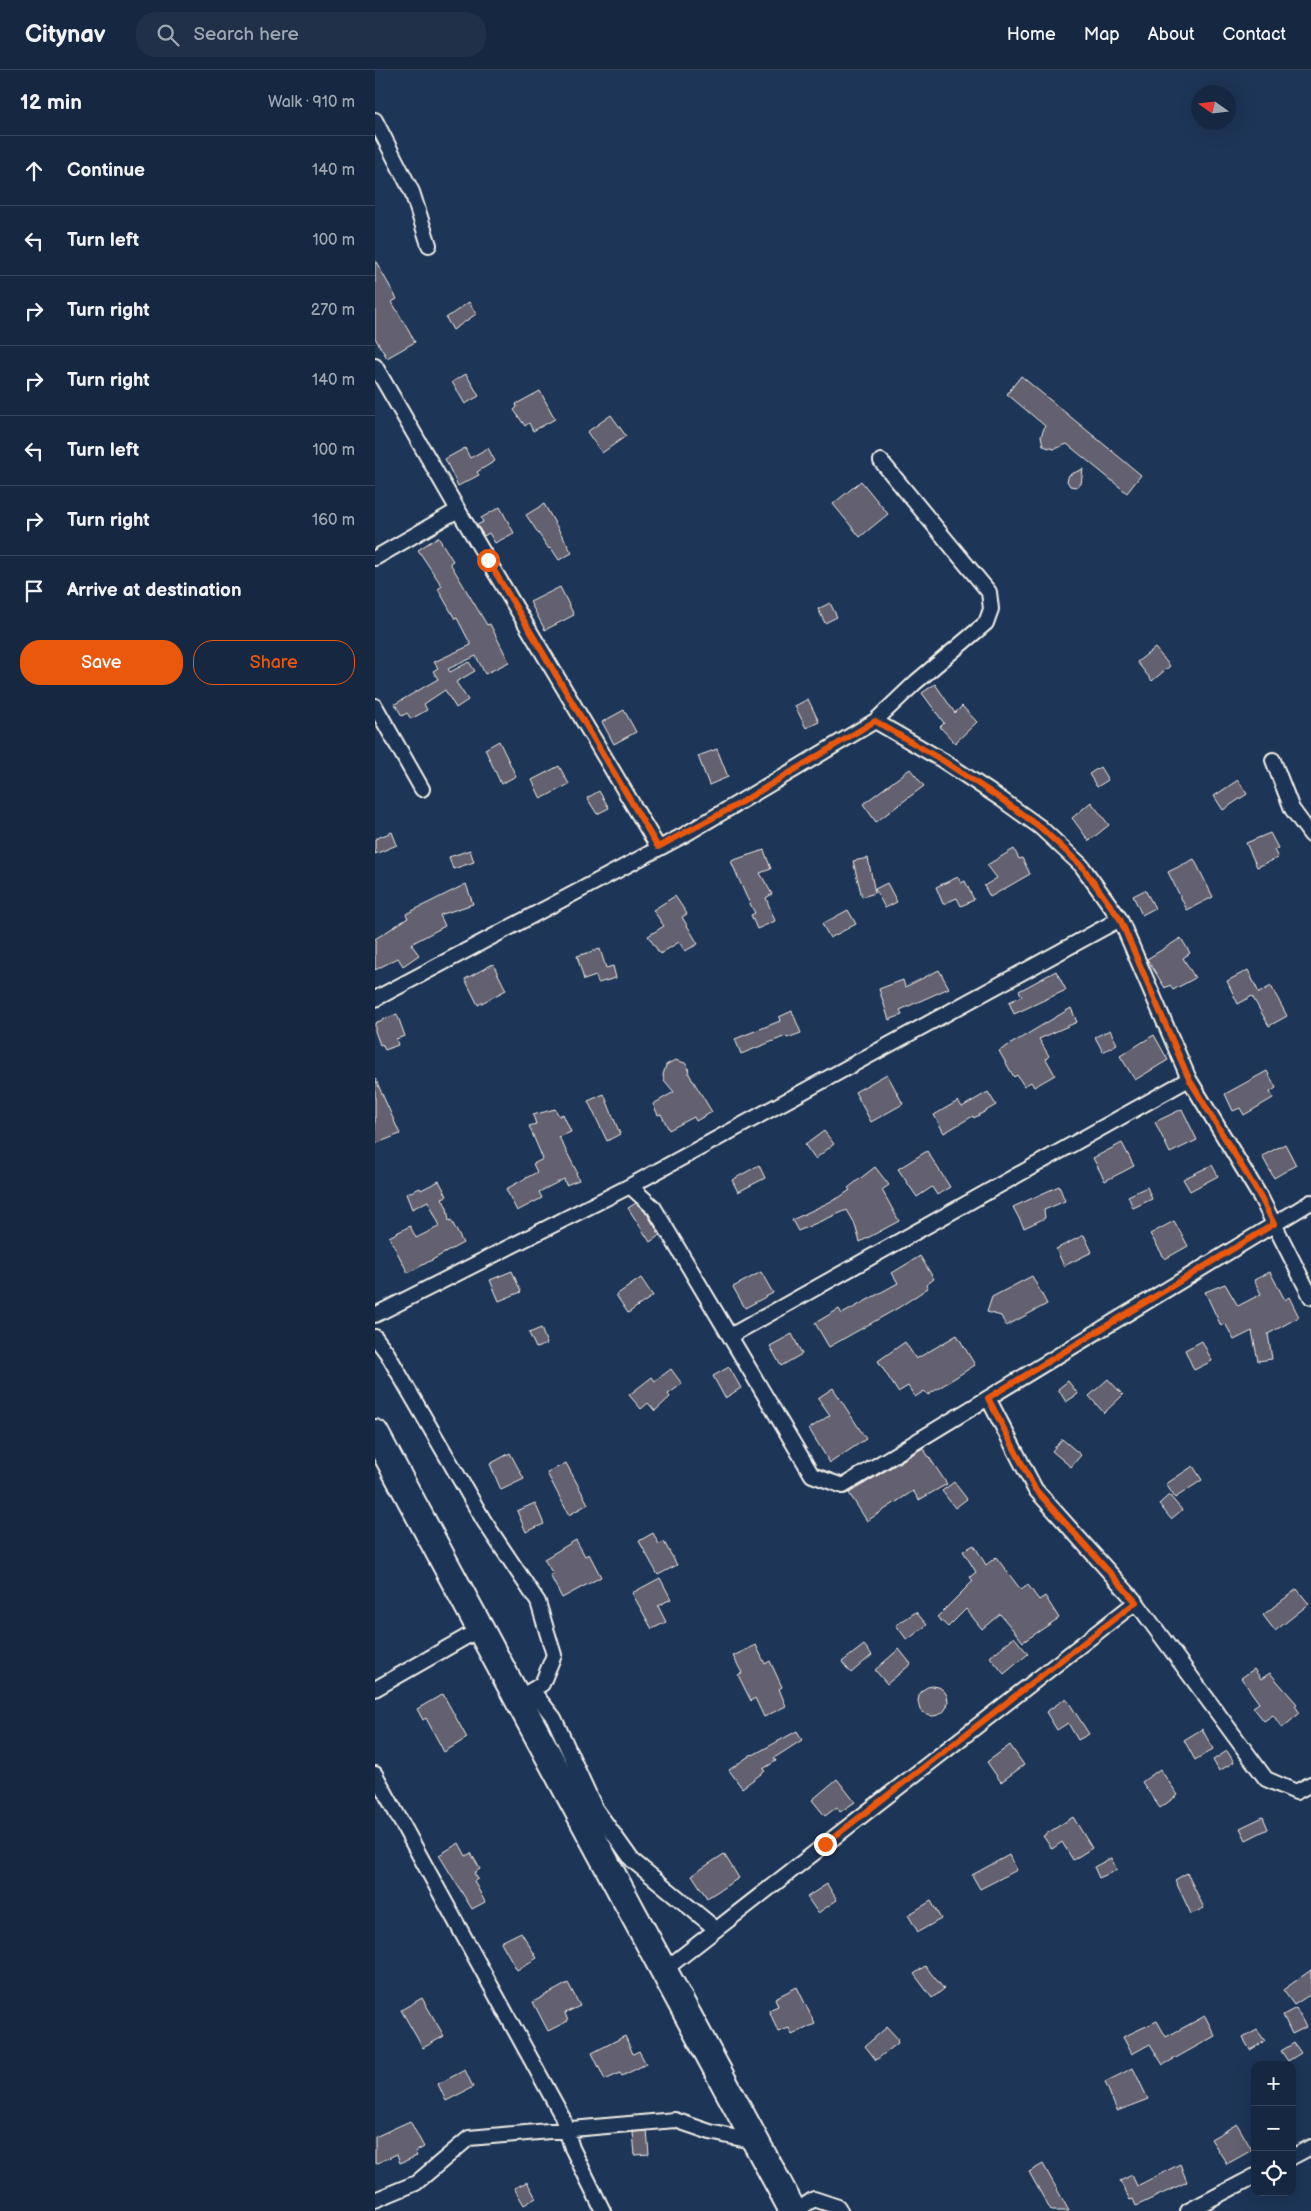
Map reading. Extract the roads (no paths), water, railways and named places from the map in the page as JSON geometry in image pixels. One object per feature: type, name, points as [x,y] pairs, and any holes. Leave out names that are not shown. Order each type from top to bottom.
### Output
[{"type":"highway","points":[[375,1433],[480,1629],[525,1694],[663,1971],[795,2211]]},
{"type":"street","points":[[375,120],[412,192],[429,245]]},
{"type":"street","points":[[375,366],[658,847]]},
{"type":"street","points":[[375,999],[735,806],[875,721],[916,682],[986,623],[991,609],[989,592],[881,461]]},
{"type":"street","points":[[375,558],[458,510]]},
{"type":"street","points":[[375,706],[422,789]]},
{"type":"street","points":[[875,721],[942,760],[1040,827],[1081,865],[1120,919],[1189,1079],[1261,1198],[1311,1297]]},
{"type":"street","points":[[1273,760],[1292,809],[1311,835]]},
{"type":"street","points":[[375,1315],[630,1186],[1120,919]]},
{"type":"street","points":[[730,1336],[1189,1079]]},
{"type":"street","points":[[630,1186],[655,1208],[812,1475],[843,1486],[1311,1202]]},
{"type":"street","points":[[375,1337],[387,1353],[484,1521],[539,1602],[554,1655],[542,1684],[525,1694],[554,1718],[595,1808],[632,1860],[717,1929]]},
{"type":"street","points":[[988,1398],[1035,1489],[1136,1602],[1266,1778],[1296,1792],[1311,1784]]},
{"type":"street","points":[[663,1971],[1136,1602]]},
{"type":"street","points":[[375,1689],[480,1629]]},
{"type":"street","points":[[375,1774],[562,2116],[572,2148],[603,2211]]},
{"type":"street","points":[[375,2200],[415,2183],[469,2138],[675,2120],[710,2132],[756,2142]]},
{"type":"street","points":[[1296,2155],[1311,2147]]},
{"type":"street","points":[[1188,2211],[1251,2178]]},
{"type":"street","points":[[795,2211],[814,2199],[838,2207],[841,2211]]}]
